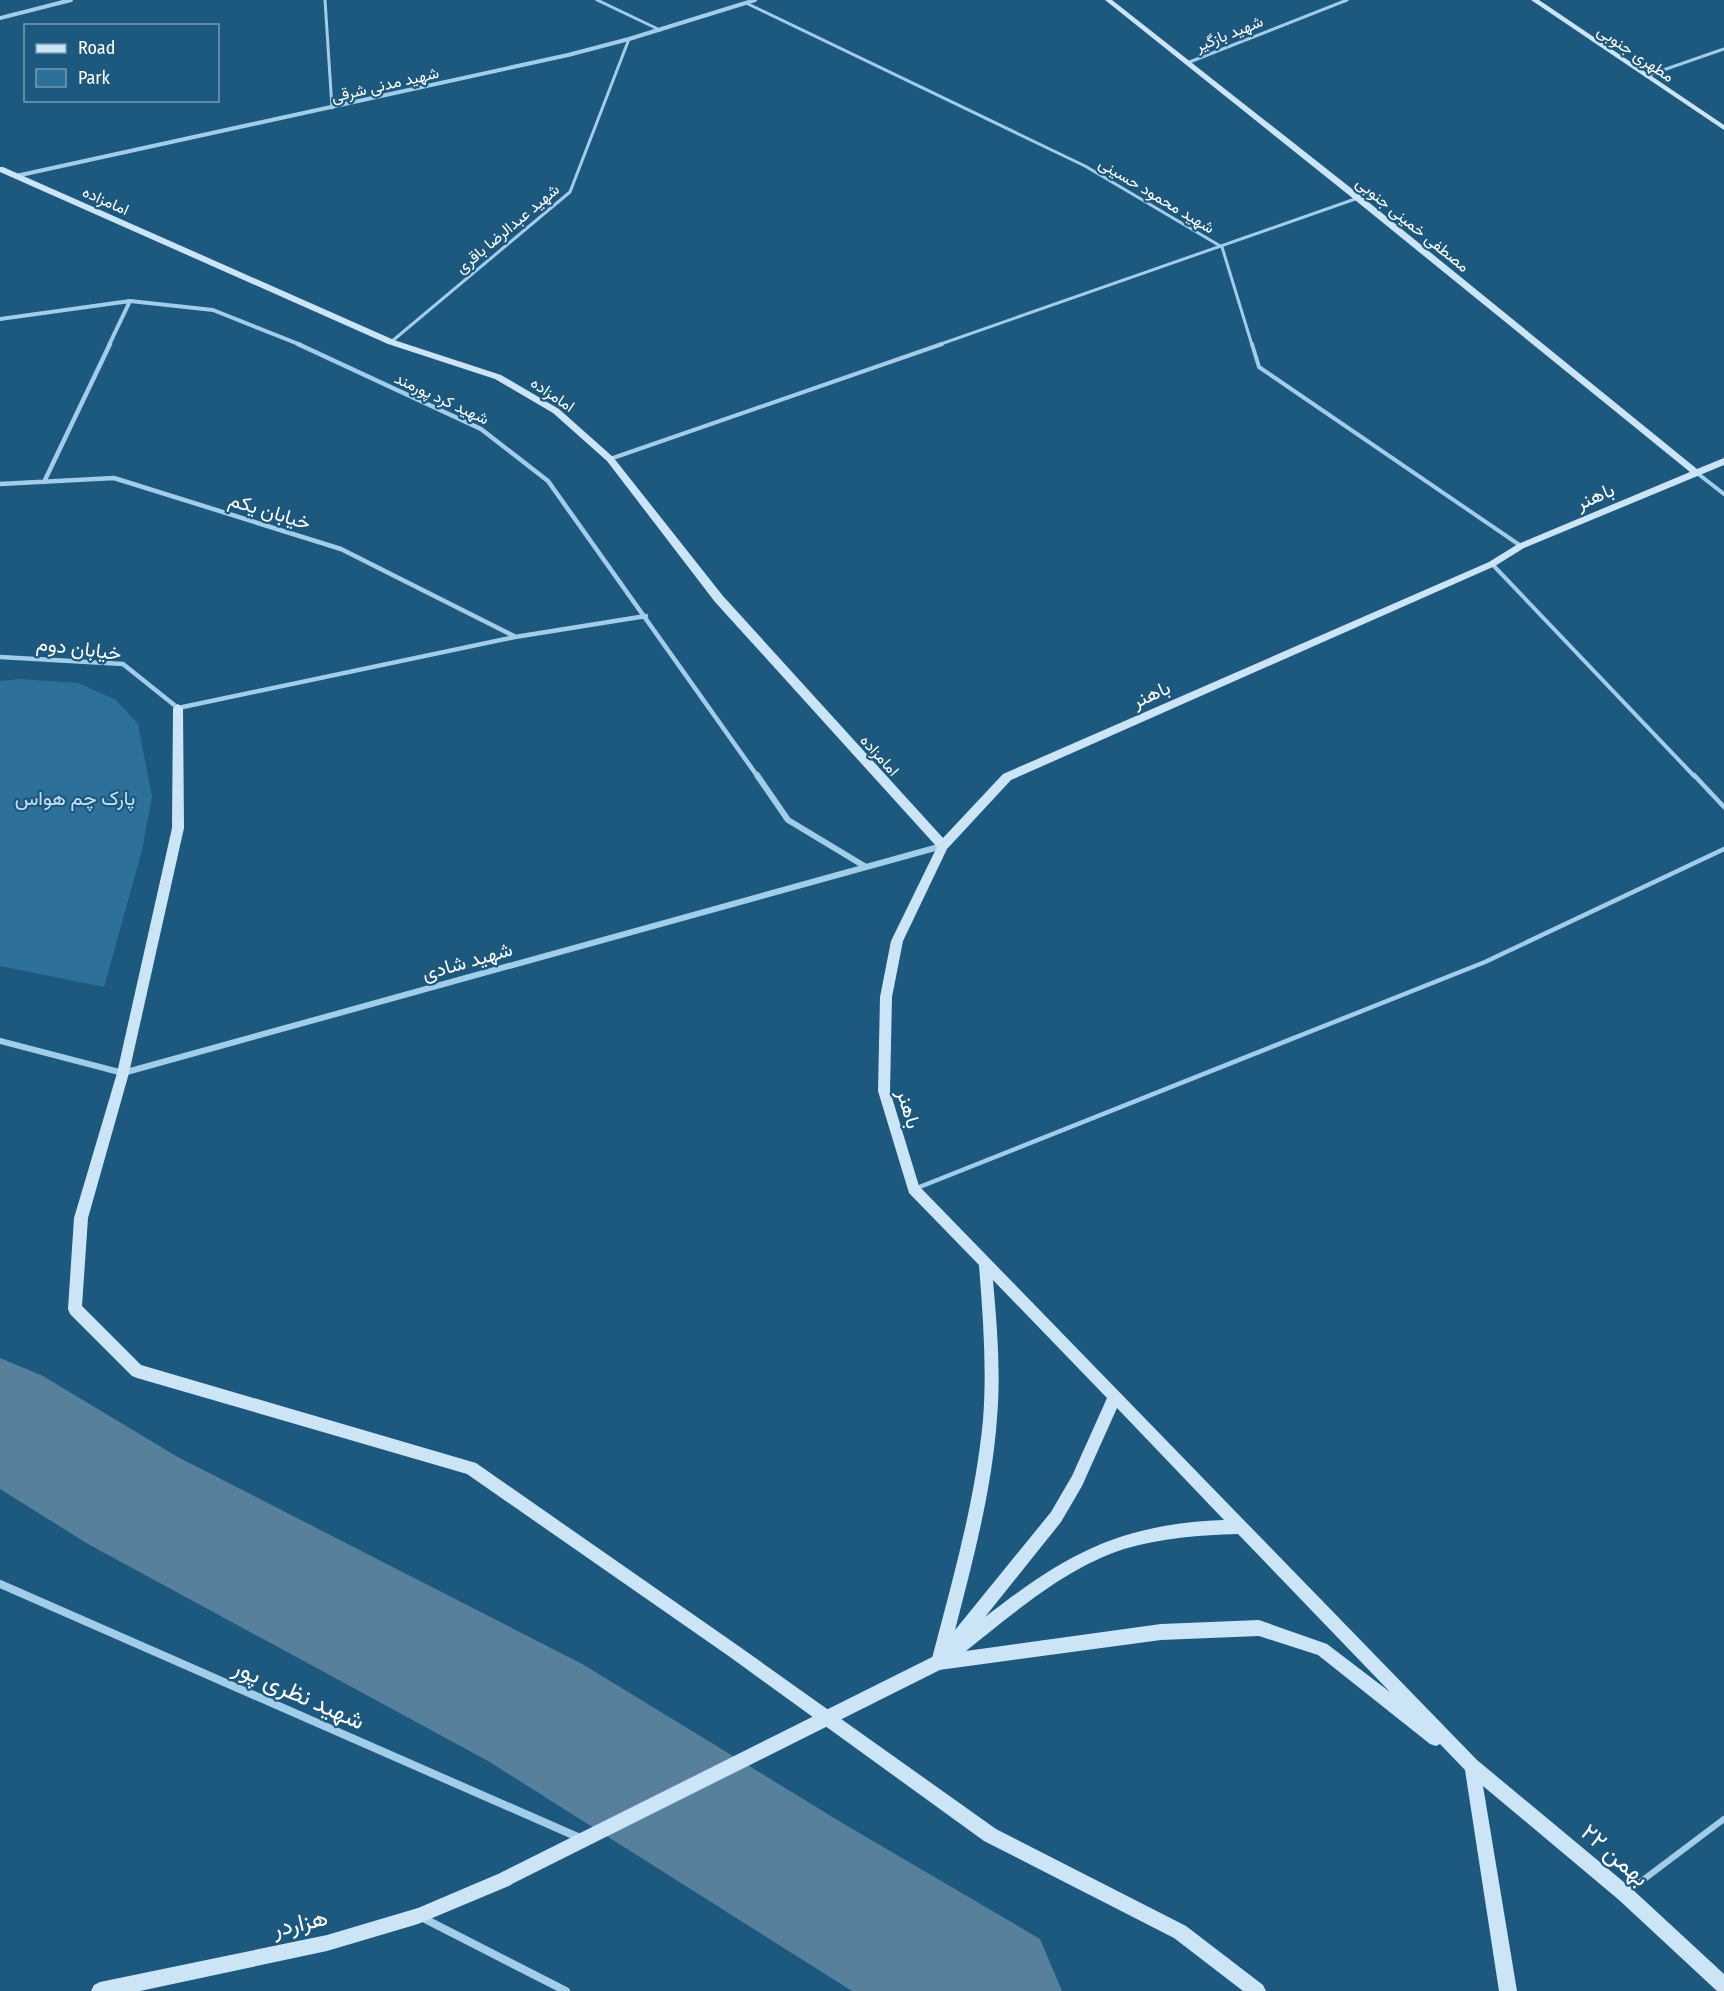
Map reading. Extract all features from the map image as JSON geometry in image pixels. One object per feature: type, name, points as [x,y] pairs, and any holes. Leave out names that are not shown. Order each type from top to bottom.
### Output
[{"type":"street","points":[[0,18],[71,0]]},
{"type":"street","name":"شهید مدنی شرقی","points":[[16,176],[332,108],[629,39],[755,0]]},
{"type":"street","name":"مصطفی خمینی جنوبی","points":[[1108,0],[1358,198],[1697,473]]},
{"type":"street","name":"مطهری جنوبی","points":[[1534,0],[1724,128]]},
{"type":"street","name":"امامزاده","points":[[0,169],[391,342],[498,377],[556,411],[610,459],[719,599],[943,846]]},
{"type":"street","points":[[44,482],[130,301]]},
{"type":"street","name":"شهید کرد پورمند","points":[[0,319],[130,301],[213,310],[296,343],[482,429],[548,481],[646,616],[788,820],[866,867]]},
{"type":"street","name":"باهنر","points":[[914,1189],[884,1091],[886,997],[897,941],[943,846],[1007,777],[1492,564],[1521,546],[1724,462]]},
{"type":"street","name":"خیابان یکم","points":[[0,484],[114,478],[340,549],[515,637]]},
{"type":"street","points":[[646,616],[515,637],[178,708],[178,828],[123,1073],[81,1218],[75,1309],[136,1371],[471,1468],[725,1645],[990,1835],[1180,1932],[1257,1991]]},
{"type":"street","name":"خیابان دوم","points":[[0,657],[123,664],[178,708]]},
{"type":"street","name":"شهید شادی","points":[[123,1073],[943,846]]},
{"type":"street","points":[[0,1041],[123,1073]]},
{"type":"street","points":[[914,1189],[1472,1766],[1508,1991]]},
{"type":"street","points":[[939,1662],[974,1521],[990,1420],[990,1320],[985,1263]]},
{"type":"street","points":[[939,1662],[1056,1517],[1077,1481],[1115,1396]]},
{"type":"street","points":[[939,1662],[1028,1595],[1090,1555],[1139,1537],[1195,1528],[1240,1527]]},
{"type":"street","name":"شهید نظری پور","points":[[0,1584],[583,1839]]},
{"type":"street","points":[[939,1662],[1161,1632],[1259,1628],[1322,1649],[1472,1766]]},
{"type":"street","name":"هزاردر","points":[[100,1991],[327,1943],[418,1916],[505,1879],[939,1662]]},
{"type":"street","name":"۲۲ بهمن","points":[[1472,1766],[1625,1894],[1724,1986]]},
{"type":"street","points":[[418,1916],[566,1991]]},
{"type":"lane","points":[[325,0],[332,108]]},
{"type":"lane","points":[[597,0],[660,30]]},
{"type":"lane","points":[[1330,0],[1334,3]]},
{"type":"lane","name":"شهید بازگیر","points":[[1187,63],[1334,3],[1347,0]]},
{"type":"lane","name":"شهید محمود حسینی","points":[[746,3],[1085,166],[1222,247],[1259,367],[1521,546]]},
{"type":"lane","name":"شهید عبدالرضا باقری","points":[[391,342],[570,192],[629,39]]},
{"type":"lane","points":[[1646,76],[1724,49]]},
{"type":"lane","points":[[610,459],[1358,198]]},
{"type":"lane","points":[[1697,473],[1724,494]]},
{"type":"lane","points":[[1492,564],[1724,807]]},
{"type":"lane","points":[[914,1189],[1485,962],[1724,849]]},
{"type":"lane","points":[[1625,1894],[1724,1819]]},
{"type":"green space","name":"پارک چم هواس","points":[[19,679],[78,683],[116,700],[138,724],[152,797],[142,850],[104,987],[0,966],[0,681]]},
{"type":"waterway","points":[[0,1419],[132,1500],[536,1713],[794,1874],[988,1991]]}]
